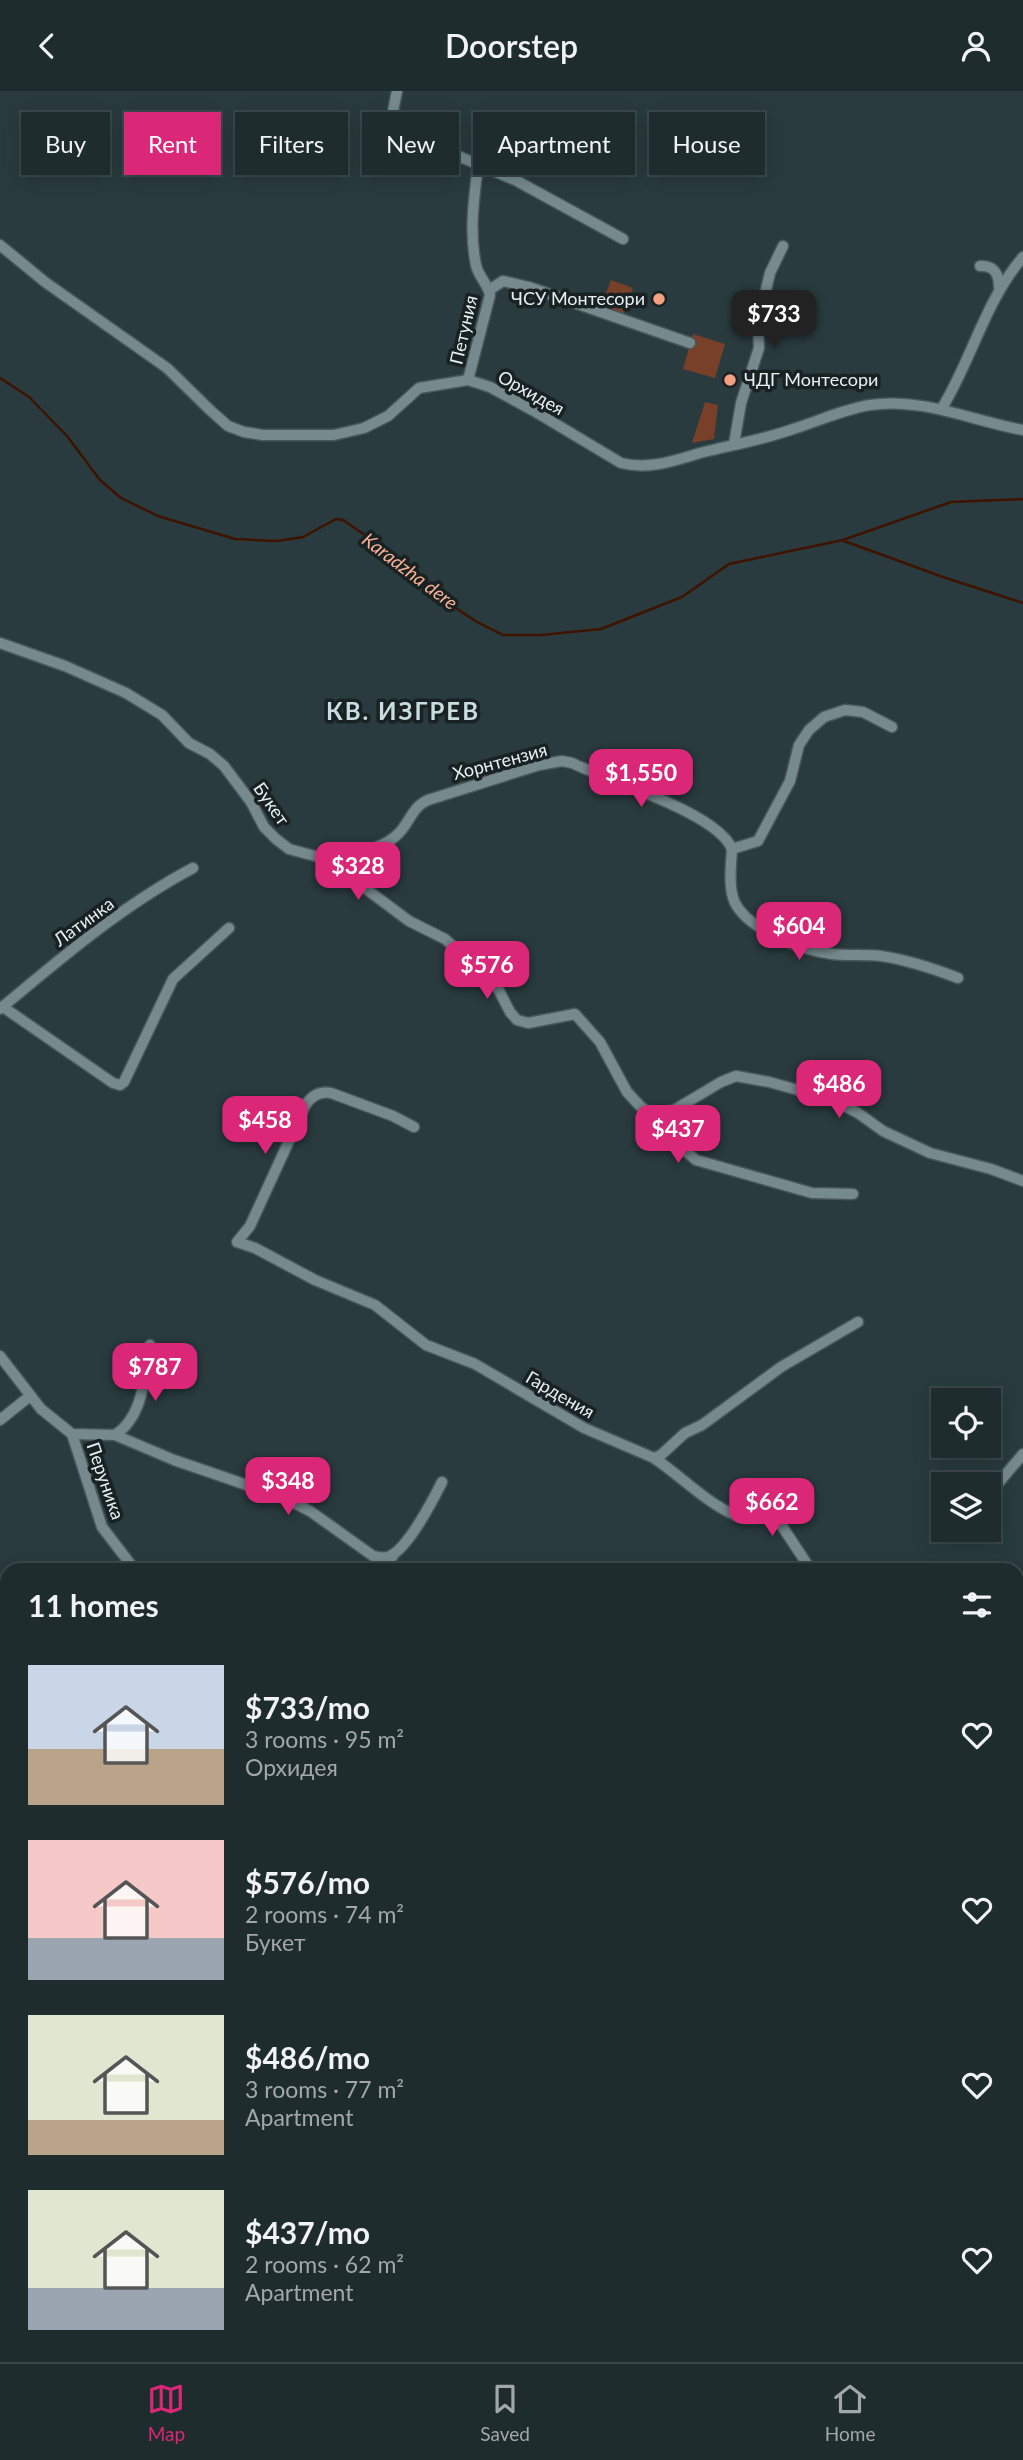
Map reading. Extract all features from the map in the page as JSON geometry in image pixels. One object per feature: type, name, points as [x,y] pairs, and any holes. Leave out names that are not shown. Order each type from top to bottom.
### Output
[{"type":"street","points":[[397,91],[391,121],[395,131],[473,163]]},
{"type":"street","name":"Петуния","points":[[468,380],[489,300],[489,290],[477,269],[471,234],[477,175]]},
{"type":"street","points":[[502,175],[623,239]]},
{"type":"street","name":"Орхидея","points":[[0,245],[45,282],[167,368],[228,426],[244,432],[263,435],[334,435],[364,428],[387,416],[419,388],[468,380],[490,387],[621,463],[637,467],[655,465],[791,430],[868,405],[886,403],[942,408],[1023,430]]},
{"type":"street","points":[[734,444],[741,403],[759,348],[758,323],[770,273],[783,246]]},
{"type":"street","points":[[942,408],[956,384],[999,287],[1023,257]]},
{"type":"street","points":[[980,266],[988,265],[995,271],[999,278],[999,287]]},
{"type":"street","points":[[489,290],[503,281],[690,343]]},
{"type":"street","name":"Букет","points":[[0,643],[65,666],[140,700],[162,715],[189,743],[210,754],[224,766],[251,802],[264,827],[276,839],[289,849],[326,859],[409,921],[445,939],[463,955],[479,963],[490,973],[517,1020],[528,1023],[575,1014],[600,1042],[627,1092],[653,1116]]},
{"type":"street","points":[[892,727],[863,712],[845,709],[824,717],[809,730],[799,745],[790,781],[758,841],[732,849],[730,872],[734,901],[744,915],[761,929],[812,951],[835,955],[877,956],[921,964],[958,978]]},
{"type":"street","name":"Хорнтензия","points":[[326,859],[377,848],[388,842],[400,832],[419,804],[428,800],[539,765],[562,761],[664,801],[709,825],[729,841],[732,849]]},
{"type":"street","name":"Латинка","points":[[2,1008],[92,935],[175,877],[193,868]]},
{"type":"street","points":[[2,1008],[113,1083],[120,1085],[124,1082],[173,979],[229,928]]},
{"type":"street","points":[[853,1194],[812,1193],[695,1160],[670,1138],[653,1116],[674,1110],[720,1082],[737,1076],[831,1099],[858,1113],[883,1132],[930,1153],[991,1169],[1023,1181]]},
{"type":"street","name":"Гардения","points":[[414,1127],[393,1116],[331,1093],[324,1091],[316,1094],[305,1106],[250,1226],[237,1242],[255,1248],[315,1280],[375,1305],[426,1345],[475,1364],[583,1428],[654,1458],[677,1473],[694,1489],[735,1515],[751,1520],[771,1517],[778,1520],[806,1563]]},
{"type":"street","points":[[654,1458],[685,1433],[702,1425],[781,1367],[858,1322]]},
{"type":"street","points":[[115,1435],[132,1419],[140,1401],[150,1345]]},
{"type":"street","points":[[0,1356],[41,1409],[72,1434],[115,1435],[174,1460],[282,1497],[310,1511],[373,1556],[382,1558],[393,1555]]},
{"type":"street","points":[[0,1420],[30,1396]]},
{"type":"street","name":"Перуника","points":[[72,1434],[102,1527],[130,1563]]},
{"type":"street","points":[[1001,1480],[1023,1454]]},
{"type":"street","points":[[387,1563],[418,1525],[442,1482]]},
{"type":"shaded area","points":[[611,280],[633,288],[622,318],[600,310]]},
{"type":"shaded area","points":[[693,334],[725,344],[715,378],[683,369]]},
{"type":"shaded area","points":[[705,402],[718,405],[714,439],[692,443]]},
{"type":"waterway","name":"Karadzha dere","points":[[0,378],[29,397],[67,436],[100,480],[121,498],[158,516],[235,539],[277,541],[303,537],[336,519],[343,520],[365,535],[436,595],[477,622],[503,635],[541,635],[601,629],[682,597],[729,564],[843,540],[951,502],[1023,499]]},
{"type":"waterway","points":[[844,541],[1023,603]]},
{"type":"place","name":"ЧСУ Монтесори","points":[[659,299]]},
{"type":"place","name":"ЧДГ Монтесори","points":[[730,380]]},
{"type":"district","name":"КВ. ИЗГРЕВ","points":[[403,712]]}]
